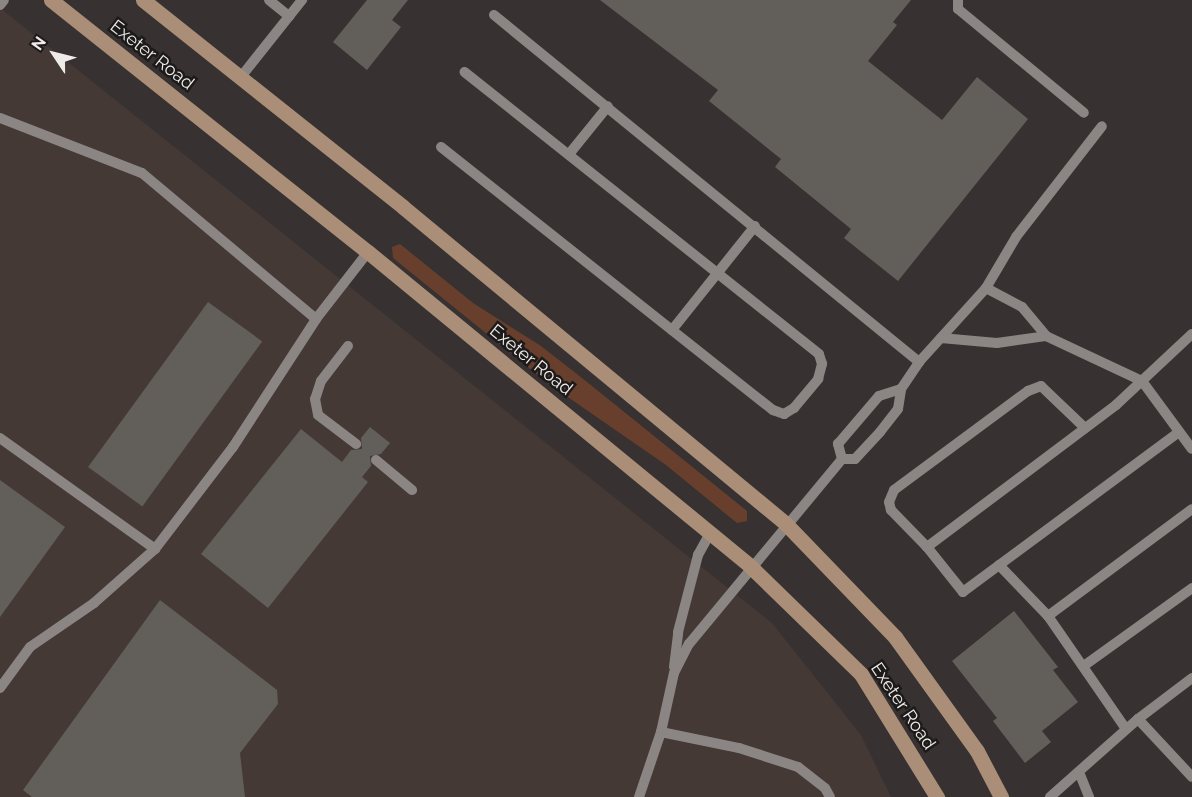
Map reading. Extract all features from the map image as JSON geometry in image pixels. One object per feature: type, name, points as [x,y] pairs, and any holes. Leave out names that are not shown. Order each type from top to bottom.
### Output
[{"type":"street","name":"Exeter Road","points":[[51,0],[368,252],[751,567],[861,674],[938,797]]},
{"type":"street","name":"Exeter Road","points":[[143,0],[786,524],[895,637],[977,751],[1001,797]]},
{"type":"lane","points":[[0,5],[4,0]]},
{"type":"lane","points":[[269,0],[290,16]]},
{"type":"lane","points":[[240,78],[302,0]]},
{"type":"lane","points":[[958,0],[958,9],[1084,112]]},
{"type":"lane","points":[[494,15],[919,362]]},
{"type":"lane","points":[[441,147],[773,410],[784,414],[794,408],[818,379],[822,364],[819,354],[570,153],[465,72]]},
{"type":"lane","points":[[570,153],[608,106]]},
{"type":"lane","points":[[0,118],[142,173],[316,319]]},
{"type":"lane","points":[[674,673],[689,644],[786,524],[842,459],[855,459],[898,409],[901,389],[919,362],[986,288],[1016,237],[1102,126]]},
{"type":"lane","points":[[672,330],[755,226]]},
{"type":"lane","points":[[0,688],[30,647],[94,603],[155,549],[233,447],[316,319],[368,252]]},
{"type":"lane","points":[[986,288],[1022,307],[1046,336],[1142,381],[1192,449]]},
{"type":"lane","points":[[927,547],[1086,428],[1142,381],[1192,334]]},
{"type":"lane","points":[[941,338],[997,343],[1046,336]]},
{"type":"lane","points":[[348,346],[321,381],[315,399],[318,415],[356,444]]},
{"type":"lane","points":[[1086,428],[1041,386],[1028,391],[894,490],[889,502],[891,510],[927,547],[963,592],[1179,432]]},
{"type":"lane","points":[[842,459],[838,444],[879,396],[901,389]]},
{"type":"lane","points":[[0,438],[155,549]]},
{"type":"lane","points":[[376,460],[412,490]]},
{"type":"lane","points":[[1048,616],[1192,509]]},
{"type":"lane","points":[[639,797],[662,732],[674,673],[678,633],[698,555],[711,532]]},
{"type":"lane","points":[[999,565],[1048,616],[1085,665],[1126,729]]},
{"type":"lane","points":[[1085,665],[1192,588]]},
{"type":"lane","points":[[1050,797],[1138,718],[1192,678]]},
{"type":"lane","points":[[1138,718],[1192,777]]},
{"type":"lane","points":[[662,732],[739,748],[798,767],[825,788],[830,797]]},
{"type":"lane","points":[[1079,772],[1089,797]]},
{"type":"shaded area","points":[[0,8],[772,623],[861,735],[891,797],[0,797]]},
{"type":"shaded area","points":[[400,244],[473,303],[541,346],[587,382],[747,511],[747,521],[737,523],[666,465],[549,384],[393,258],[392,247]]},
{"type":"building","points":[[367,0],[408,0],[392,20],[401,27],[367,70],[333,42]]},
{"type":"building","points":[[600,0],[911,0],[893,22],[897,25],[868,61],[942,120],[977,77],[1028,119],[898,281],[844,238],[851,229],[775,167],[781,159],[709,101],[718,90]]},
{"type":"building","points":[[208,302],[262,341],[142,506],[88,467]]},
{"type":"building","points":[[370,427],[390,443],[381,454],[370,456],[371,466],[362,477],[368,482],[268,608],[201,554],[301,429],[342,462],[351,450],[362,449],[361,438]]},
{"type":"building","points":[[0,480],[65,527],[0,617]]},
{"type":"building","points":[[160,600],[277,690],[278,704],[240,753],[245,797],[32,797],[23,790]]},
{"type":"building","points":[[1014,611],[1058,667],[1053,670],[1078,702],[1042,731],[1051,742],[1025,763],[993,721],[997,718],[952,661]]}]
